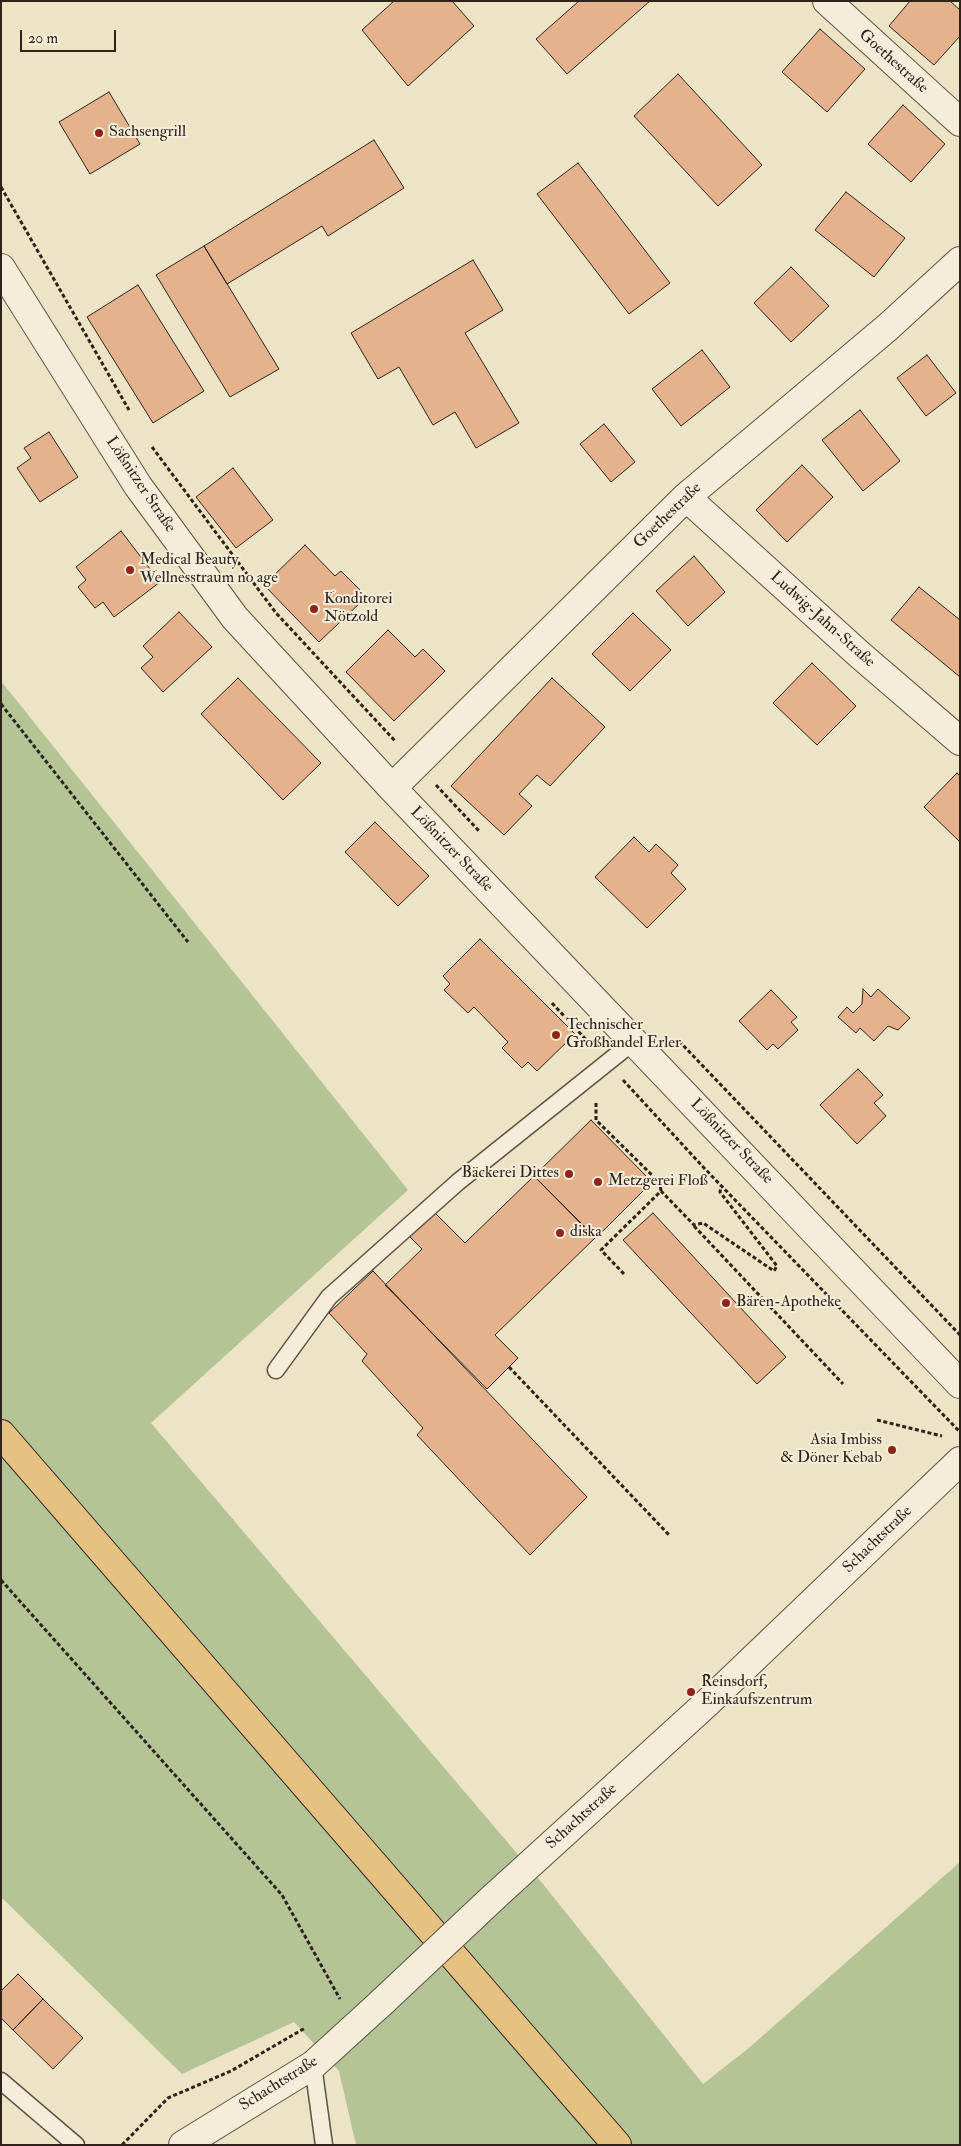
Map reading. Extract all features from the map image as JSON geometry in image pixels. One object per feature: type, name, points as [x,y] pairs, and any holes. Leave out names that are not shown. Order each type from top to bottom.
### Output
[{"type":"main road","points":[[1,1434],[617,2145]]},
{"type":"street","name":"Goethestraße","points":[[827,1],[960,122]]},
{"type":"street","name":"Goethestraße","points":[[392,788],[686,497],[888,327],[960,261]]},
{"type":"street","name":"Lößnitzer Straße","points":[[1,268],[138,486],[235,618],[392,788],[960,1384]]},
{"type":"street","name":"Ludwig-Jahn-Straße","points":[[686,497],[860,655],[960,741]]},
{"type":"street","name":"Schachtstraße","points":[[183,2145],[313,2065],[706,1704],[960,1461]]},
{"type":"lane","points":[[276,1370],[329,1297],[458,1182],[633,1042]]},
{"type":"lane","points":[[313,2065],[324,2145]]},
{"type":"lane","points":[[1,2081],[76,2145]]},
{"type":"path","points":[[1,187],[132,416]]},
{"type":"path","points":[[151,445],[276,613],[417,764]]},
{"type":"path","points":[[1,704],[188,942]]},
{"type":"path","points":[[607,1063],[596,1090],[596,1120],[660,1184],[661,1191],[843,1384]]},
{"type":"path","points":[[777,1143],[960,1335]]},
{"type":"path","points":[[694,1225],[703,1223],[774,1271],[777,1266],[720,1192],[721,1186]]},
{"type":"path","points":[[624,1274],[601,1250],[661,1191]]},
{"type":"path","points":[[509,1367],[670,1536]]},
{"type":"path","points":[[877,1420],[945,1436]]},
{"type":"path","points":[[1,1580],[282,1895],[344,2006]]},
{"type":"path","points":[[122,2145],[168,2098],[231,2071],[312,2025]]},
{"type":"green space","points":[[1,681],[408,1190],[151,1423],[543,1884],[703,2084],[750,2047],[960,1862],[960,2145],[356,2145],[339,2071],[294,2022],[182,2074],[1,1897]]},
{"type":"building","points":[[394,1],[452,1],[474,26],[408,86],[362,30]]},
{"type":"building","points":[[579,1],[650,1],[567,74],[536,39]]},
{"type":"building","points":[[910,1],[950,1],[960,10],[960,36],[934,65],[889,26]]},
{"type":"building","points":[[820,29],[865,69],[827,112],[782,72]]},
{"type":"building","points":[[678,74],[762,165],[718,206],[634,116]]},
{"type":"building","name":"Sachsengrill","points":[[109,92],[140,144],[90,174],[59,122]]},
{"type":"building","points":[[903,105],[945,144],[911,182],[868,144]]},
{"type":"building","points":[[374,140],[404,188],[328,236],[322,226],[227,284],[204,246]]},
{"type":"building","points":[[578,163],[670,283],[629,314],[537,194]]},
{"type":"building","points":[[846,192],[905,238],[874,277],[815,230]]},
{"type":"building","points":[[204,246],[279,369],[230,397],[156,275]]},
{"type":"building","points":[[473,260],[503,310],[465,333],[519,423],[476,448],[455,412],[433,425],[399,367],[378,379],[351,333]]},
{"type":"building","points":[[791,267],[829,306],[791,342],[754,303]]},
{"type":"building","points":[[138,285],[204,391],[153,423],[87,317]]},
{"type":"building","points":[[702,350],[730,387],[681,426],[652,389]]},
{"type":"building","points":[[927,355],[956,393],[926,416],[897,378]]},
{"type":"building","points":[[860,410],[900,461],[863,491],[822,440]]},
{"type":"building","points":[[604,424],[635,462],[611,482],[580,444]]},
{"type":"building","points":[[49,432],[78,477],[40,502],[17,468],[31,458],[24,448]]},
{"type":"building","points":[[802,465],[833,497],[787,542],[756,510]]},
{"type":"building","points":[[233,468],[273,520],[236,548],[196,497]]},
{"type":"building","points":[[121,531],[160,582],[114,617],[103,602],[95,608],[78,587],[86,580],[76,567]]},
{"type":"building","points":[[305,545],[335,576],[341,571],[360,590],[354,596],[360,603],[319,642],[264,585]]},
{"type":"building","points":[[694,556],[725,592],[688,626],[656,591]]},
{"type":"building","points":[[919,587],[960,620],[960,677],[891,620]]},
{"type":"building","points":[[179,612],[212,647],[163,692],[141,668],[153,657],[143,646]]},
{"type":"building","points":[[633,613],[671,650],[630,691],[592,654]]},
{"type":"building","points":[[388,630],[415,657],[423,649],[445,671],[394,721],[346,672]]},
{"type":"building","points":[[812,663],[856,706],[817,745],[773,703]]},
{"type":"building","points":[[238,678],[321,763],[283,800],[201,714]]},
{"type":"building","points":[[552,678],[605,727],[550,786],[537,775],[519,794],[532,806],[504,835],[451,786]]},
{"type":"building","points":[[957,773],[960,776],[960,842],[924,807]]},
{"type":"building","points":[[375,822],[429,876],[398,906],[345,852]]},
{"type":"building","points":[[634,837],[649,852],[656,844],[678,865],[671,873],[686,889],[647,928],[595,877]]},
{"type":"building","points":[[480,939],[575,1034],[537,1071],[528,1062],[522,1068],[502,1048],[508,1042],[474,1007],[468,1013],[444,990],[450,984],[443,976]]},
{"type":"building","points":[[863,989],[871,997],[878,989],[910,1018],[898,1030],[888,1026],[874,1041],[860,1028],[856,1033],[838,1017],[847,1007],[853,1013],[862,1004]]},
{"type":"building","points":[[771,990],[797,1017],[791,1022],[798,1030],[778,1049],[773,1044],[767,1050],[739,1021]]},
{"type":"building","points":[[858,1069],[883,1095],[874,1103],[886,1116],[857,1144],[820,1105]]},
{"type":"building","points":[[591,1120],[652,1182],[596,1238],[534,1176]]},
{"type":"building","points":[[534,1176],[595,1238],[495,1335],[518,1358],[487,1389],[385,1285],[422,1249],[409,1236],[434,1212],[465,1243]]},
{"type":"building","points":[[653,1213],[786,1357],[757,1384],[623,1240]]},
{"type":"building","points":[[373,1271],[587,1497],[530,1555],[417,1435],[423,1428],[362,1361],[367,1354],[329,1313]]},
{"type":"building","points":[[18,1974],[43,1999],[13,2030],[1,2018],[1,1991]]},
{"type":"building","points":[[43,1999],[83,2038],[53,2069],[13,2030]]},
{"type":"place","name":"Sachsengrill","points":[[99,133]]},
{"type":"place","name":"Medical Beauty Wellnesstraum no age","points":[[130,570]]},
{"type":"place","name":"Konditorei Nötzold","points":[[314,609]]},
{"type":"place","name":"Technischer Großhandel Erler","points":[[556,1035]]},
{"type":"place","name":"Bäckerei Dittes","points":[[569,1174]]},
{"type":"place","name":"Metzgerei Floß","points":[[598,1182]]},
{"type":"place","name":"diska","points":[[560,1233]]},
{"type":"place","name":"Bären-Apotheke","points":[[726,1303]]},
{"type":"place","name":"Asia Imbiss & Döner Kebab","points":[[892,1450]]},
{"type":"place","name":"Reinsdorf, Einkaufszentrum","points":[[691,1692]]}]
